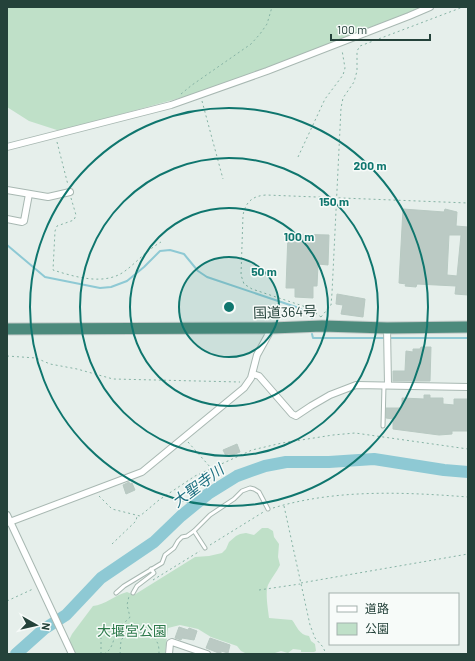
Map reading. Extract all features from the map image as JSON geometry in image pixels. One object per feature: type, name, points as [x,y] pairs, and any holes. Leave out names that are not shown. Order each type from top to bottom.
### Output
[{"type":"highway","name":"国道364号","points":[[7,329],[272,328],[322,326],[387,328],[468,327]]},
{"type":"street","points":[[7,147],[171,105],[340,43],[430,7]]},
{"type":"street","points":[[7,190],[48,197],[70,192]]},
{"type":"street","points":[[7,219],[22,222],[24,221],[29,194]]},
{"type":"street","points":[[8,522],[95,491],[142,472],[185,438],[249,383],[253,374],[257,355],[272,328]]},
{"type":"street","points":[[386,385],[387,328]]},
{"type":"street","points":[[253,374],[259,376],[292,414],[296,416],[330,395],[356,386],[386,385],[468,387]]},
{"type":"street","points":[[7,515],[8,522],[46,597],[71,653]]},
{"type":"street","points":[[169,654],[170,643],[172,642],[207,654]]},
{"type":"lane","points":[[383,426],[386,385]]},
{"type":"lane","points":[[116,593],[124,586],[162,562],[165,555],[174,548],[182,537],[187,536],[194,531],[210,515],[246,489],[254,489],[259,492],[268,509]]},
{"type":"lane","points":[[194,531],[205,548]]},
{"type":"lane","points":[[133,593],[137,586],[154,573],[151,569]]},
{"type":"path","points":[[171,105],[176,98],[192,85],[251,44],[267,24],[272,7]]},
{"type":"path","points":[[463,7],[360,46],[357,51],[357,71],[354,82],[343,98],[341,108],[336,198],[334,266],[331,305],[321,318],[309,308],[252,289],[244,284],[241,275],[243,215],[244,208],[254,197],[336,198],[468,204]]},
{"type":"path","points":[[298,157],[325,99],[343,75],[344,59],[340,43]]},
{"type":"path","points":[[201,94],[223,179]]},
{"type":"path","points":[[56,135],[76,215],[74,220],[57,226],[55,231],[53,270],[65,274],[97,279],[108,279],[124,271],[150,248],[161,242]]},
{"type":"path","points":[[7,356],[36,358],[50,364],[77,368],[113,379],[249,383]]},
{"type":"path","points":[[112,544],[136,521],[138,516],[140,516],[183,482],[252,450],[282,443],[344,433],[362,433],[468,449]]},
{"type":"path","points":[[185,438],[211,469]]},
{"type":"path","points":[[95,491],[112,509],[138,516]]},
{"type":"path","points":[[153,580],[268,509],[322,497],[364,494],[405,492],[468,496]]},
{"type":"path","points":[[284,505],[312,633],[323,647],[326,654]]},
{"type":"path","points":[[260,590],[468,554]]},
{"type":"path","points":[[7,600],[33,589]]},
{"type":"path","points":[[104,654],[108,652],[112,645],[118,628],[130,617],[127,600],[133,593]]},
{"type":"path","points":[[120,654],[121,640],[129,633],[148,634],[156,640],[159,646],[159,654]]},
{"type":"path","points":[[101,654],[102,638]]},
{"type":"green space","points":[[7,7],[420,7],[394,20],[373,26],[356,35],[267,69],[187,96],[60,131],[29,121],[7,107]]},
{"type":"green space","name":"大堰宮公園","points":[[262,528],[268,528],[273,531],[274,537],[279,544],[278,557],[280,565],[269,582],[267,588],[269,618],[292,620],[303,634],[309,636],[311,641],[315,644],[316,651],[301,652],[301,650],[293,649],[288,653],[281,651],[272,654],[245,653],[237,646],[211,637],[198,629],[180,625],[168,628],[165,654],[76,654],[69,640],[93,606],[102,604],[127,592],[134,595],[195,557],[222,553],[226,549],[229,542],[236,536],[246,533],[254,535]]},
{"type":"building","points":[[403,209],[444,212],[445,209],[457,212],[456,226],[468,227],[468,295],[455,294],[456,286],[417,284],[416,287],[405,286],[406,284],[399,283]],"holes":[[[449,235],[461,235],[457,276],[447,275]]]},
{"type":"building","points":[[288,234],[329,235],[328,265],[318,264],[317,286],[313,286],[313,298],[295,297],[295,288],[286,288]]},
{"type":"building","points":[[337,294],[365,299],[363,317],[341,314],[343,305],[336,304]]},
{"type":"building","points":[[421,347],[431,347],[430,381],[393,381],[393,371],[405,371],[406,351],[413,352],[413,349],[420,349]]},
{"type":"building","points":[[424,395],[430,395],[430,398],[443,398],[443,404],[454,405],[454,399],[468,399],[468,431],[452,431],[452,434],[439,435],[393,429],[393,419],[386,418],[386,408],[402,408],[402,398],[424,399]]},
{"type":"building","points":[[237,444],[240,452],[226,456],[223,450]]},
{"type":"building","points":[[129,482],[130,484],[132,483],[135,490],[126,494],[123,485]]},
{"type":"building","points":[[179,627],[197,631],[194,640],[182,638],[181,640],[175,638]]},
{"type":"building","points":[[210,638],[230,645],[228,653],[221,651],[221,654],[206,648]]},
{"type":"waterway","points":[[7,245],[45,277],[100,288],[111,287],[127,281],[160,251],[170,250],[184,254],[198,271],[207,277],[296,307],[306,312],[312,318]]},
{"type":"waterway","points":[[312,334],[313,338],[468,338]]},
{"type":"waterway","name":"大聖寺川","points":[[16,654],[44,629],[66,615],[101,578],[154,542],[181,516],[208,494],[237,476],[265,466],[286,462],[329,462],[374,459],[444,470],[468,472]]}]
